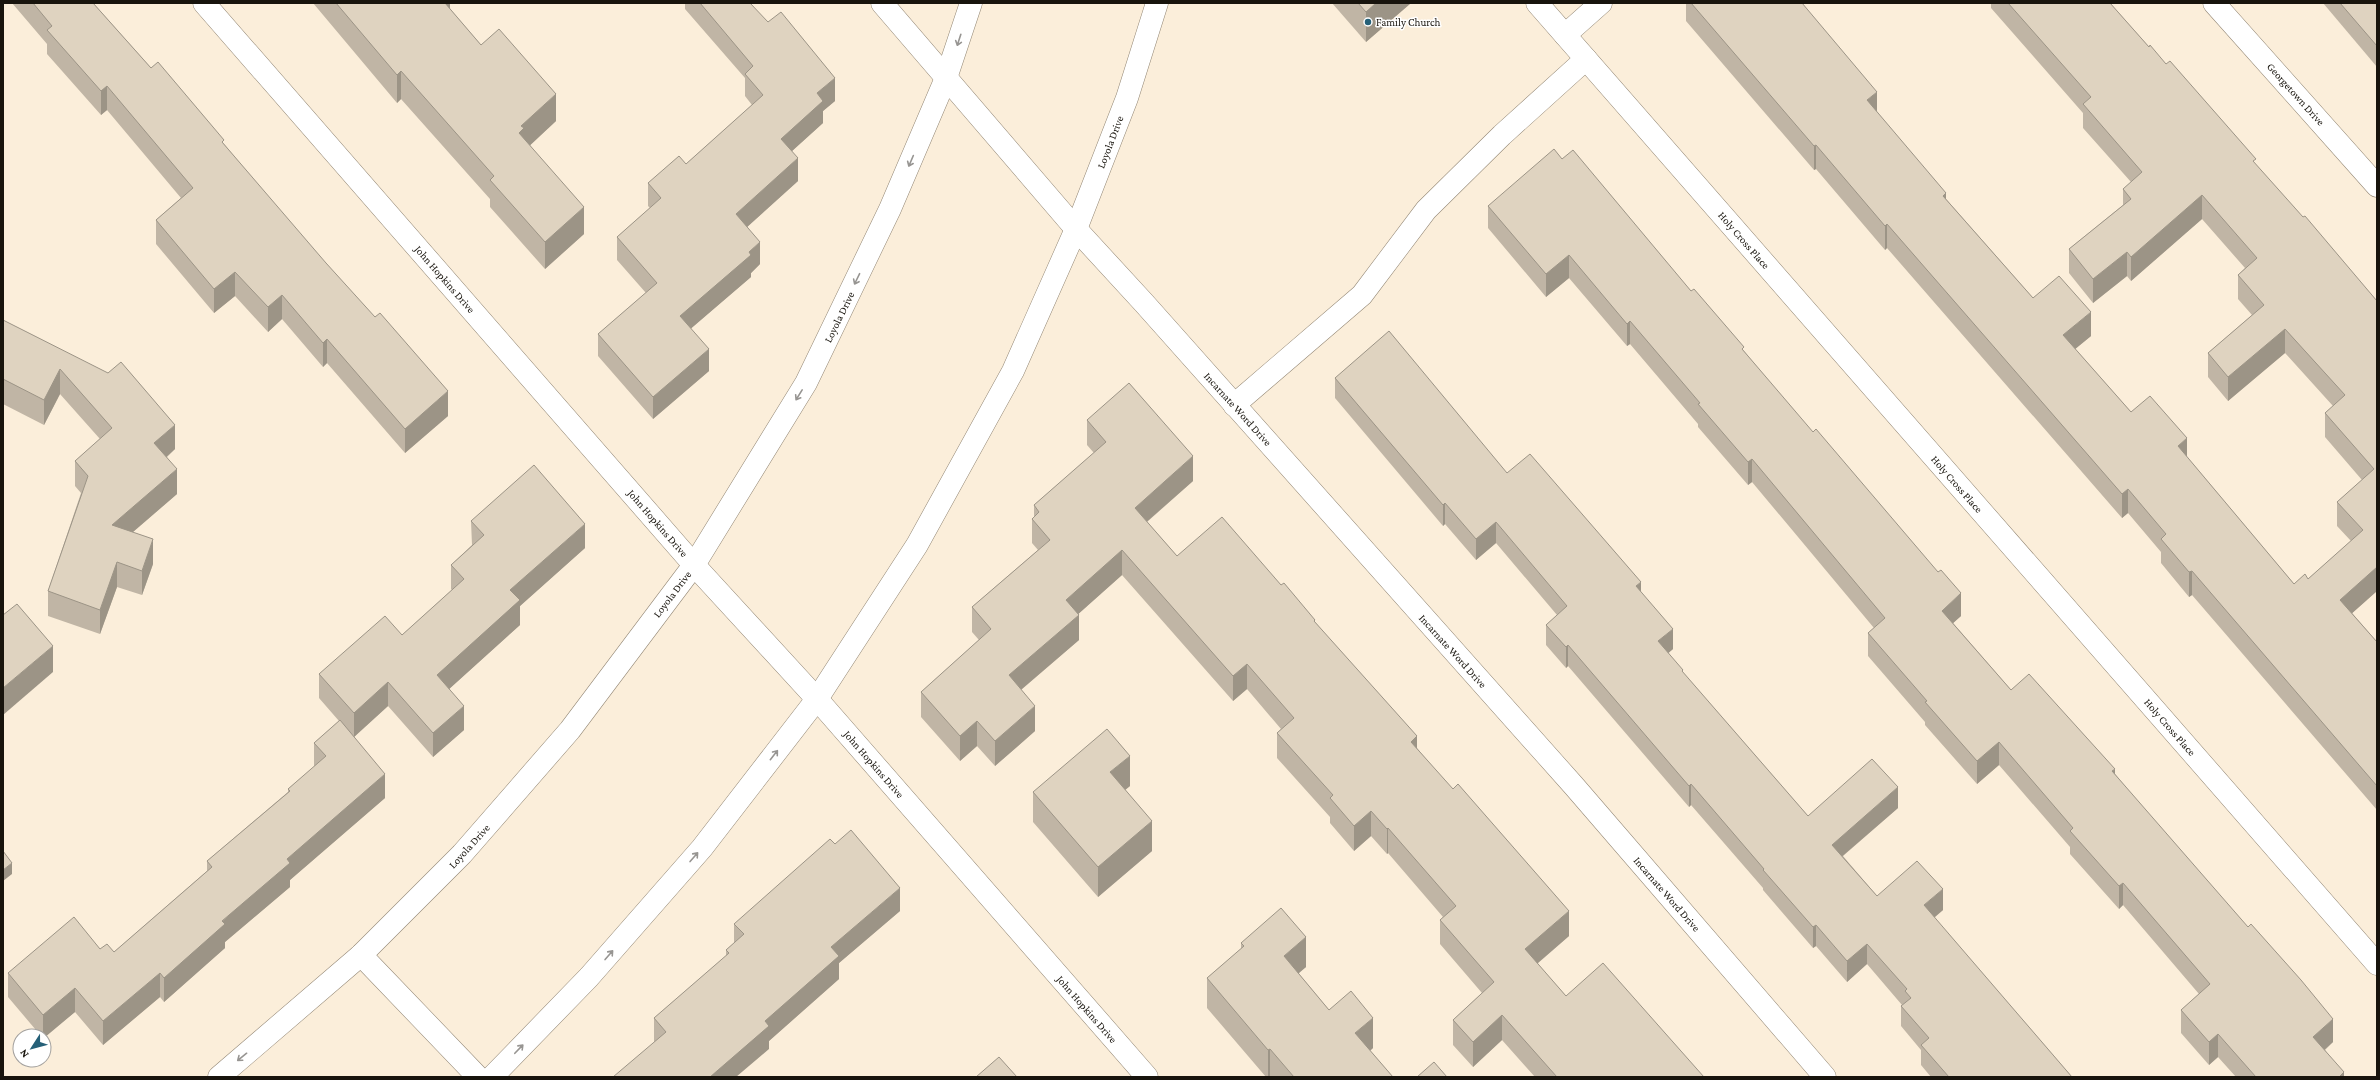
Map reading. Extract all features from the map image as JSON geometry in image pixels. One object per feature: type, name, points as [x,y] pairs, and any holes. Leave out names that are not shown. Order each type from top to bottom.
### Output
[{"type":"street","name":"John Hopkins Drive","points":[[204,3],[694,565],[817,699],[1147,1077]]},
{"type":"street","points":[[882,3],[946,78]]},
{"type":"street","name":"Loyola Drive","points":[[218,1077],[361,955],[462,854],[570,730],[694,565],[806,383],[890,209],[946,78],[971,3]]},
{"type":"street","name":"Loyola Drive","points":[[492,1077],[589,977],[702,848],[817,699],[917,545],[1013,371],[1076,229],[1127,98],[1157,3]]},
{"type":"street","name":"Holy Cross Place","points":[[1537,3],[2377,964]]},
{"type":"street","points":[[1565,35],[1601,3]]},
{"type":"street","name":"Georgetown Drive","points":[[2214,3],[2377,186]]},
{"type":"street","points":[[1234,405],[1362,295],[1426,210],[1502,135],[1586,59]]},
{"type":"street","name":"Incarnate Word Drive","points":[[946,78],[1076,229],[1574,786],[1825,1077]]},
{"type":"street","points":[[361,955],[478,1077]]},
{"type":"building","points":[[33,3],[93,3],[151,68],[158,62],[224,140],[222,142],[326,263],[375,317],[380,313],[448,391],[405,429],[327,339],[323,343],[282,295],[268,307],[235,272],[214,289],[156,220],[193,188],[107,86],[101,91],[47,30],[52,26]]},
{"type":"building","points":[[336,3],[445,3],[481,45],[499,29],[556,94],[521,126],[524,128],[519,133],[584,207],[545,242],[490,180],[494,176],[401,71],[397,75]]},
{"type":"building","points":[[700,3],[750,3],[768,22],[781,12],[835,78],[817,93],[823,101],[781,139],[798,158],[736,214],[760,242],[749,252],[751,255],[680,316],[709,349],[653,397],[598,334],[657,283],[617,237],[661,198],[648,183],[679,156],[686,164],[763,95],[745,74],[753,66]]},
{"type":"building","points":[[1358,3],[1376,3],[1366,12]]},
{"type":"building","points":[[1691,3],[1802,3],[1877,92],[1867,100],[1946,193],[1943,196],[2033,298],[2059,276],[2091,312],[2063,335],[2131,412],[2150,396],[2187,438],[2178,446],[2294,584],[2305,574],[2308,579],[2363,530],[2337,502],[2374,469],[2325,413],[2345,395],[2285,329],[2228,377],[2208,353],[2264,305],[2238,275],[2257,258],[2202,195],[2131,257],[2127,252],[2093,279],[2069,249],[2131,199],[2123,189],[2142,172],[2083,104],[2091,97],[2008,3],[2110,3],[2166,64],[2170,61],[2256,159],[2253,161],[2303,217],[2305,216],[2377,301],[2377,567],[2340,600],[2377,642],[2377,786],[2192,571],[2189,572],[2161,539],[2166,534],[2128,489],[2122,494],[1887,224],[1885,226],[1816,145],[1814,146]]},
{"type":"building","points":[[2340,3],[2377,3],[2377,46]]},
{"type":"building","points":[[1554,149],[1562,159],[1573,150],[1691,291],[1694,289],[1744,347],[1742,349],[1813,432],[1816,429],[1938,572],[1941,570],[1961,593],[1942,611],[2011,690],[2029,674],[2115,769],[2112,771],[2248,927],[2251,924],[2301,980],[2333,1019],[2313,1037],[2344,1072],[2339,1077],[2256,1077],[2218,1034],[2209,1042],[2181,1010],[2210,984],[2123,883],[2119,886],[2070,831],[2073,828],[1999,742],[1977,761],[1925,702],[1927,701],[1868,633],[1885,618],[1752,459],[1748,462],[1630,321],[1627,324],[1569,255],[1546,274],[1488,206]]},
{"type":"building","points":[[3,320],[108,373],[121,362],[175,425],[154,443],[177,469],[112,525],[153,539],[142,571],[117,562],[100,610],[48,591],[88,476],[75,461],[112,428],[60,369],[44,400],[3,379]]},
{"type":"building","points":[[1389,331],[1507,473],[1530,454],[1641,582],[1636,586],[1673,629],[1658,641],[1683,670],[1682,671],[1808,816],[1872,759],[1898,787],[1832,845],[1877,896],[1917,861],[1943,889],[1924,905],[2072,1077],[1949,1077],[1921,1045],[1929,1038],[1901,1006],[1911,998],[1905,991],[1907,989],[1867,944],[1847,961],[1816,925],[1813,927],[1691,784],[1689,786],[1568,645],[1566,647],[1546,625],[1567,606],[1496,522],[1476,539],[1445,503],[1443,505],[1335,378]]},
{"type":"building","points":[[1129,383],[1193,456],[1135,508],[1177,556],[1222,517],[1281,585],[1284,583],[1315,620],[1314,621],[1417,736],[1411,742],[1453,789],[1458,784],[1569,911],[1525,949],[1566,996],[1603,963],[1704,1077],[1557,1077],[1502,1015],[1473,1042],[1453,1020],[1494,982],[1440,920],[1456,906],[1388,828],[1387,829],[1371,811],[1354,826],[1330,798],[1333,795],[1277,733],[1294,718],[1247,664],[1233,676],[1122,550],[1066,600],[1079,615],[1009,675],[1035,706],[995,741],[977,721],[960,736],[921,692],[991,629],[972,607],[1050,540],[1032,519],[1039,512],[1034,505],[1106,442],[1087,420]]},
{"type":"building","points":[[534,465],[585,524],[510,590],[520,600],[437,675],[464,706],[433,733],[388,682],[354,713],[319,674],[385,616],[402,635],[464,579],[451,565],[484,535],[471,521]]},
{"type":"building","points":[[17,604],[53,646],[3,688],[3,615]]},
{"type":"building","points":[[340,720],[385,774],[287,859],[290,863],[222,921],[225,924],[164,978],[160,973],[103,1021],[75,988],[43,1015],[8,973],[74,917],[100,949],[107,944],[114,952],[212,867],[207,861],[290,791],[288,789],[326,756],[314,743]]},
{"type":"building","points":[[1107,729],[1130,756],[1110,772],[1152,821],[1098,867],[1033,792]]},
{"type":"building","points":[[851,830],[900,888],[831,947],[839,956],[765,1021],[769,1026],[710,1077],[613,1077],[666,1032],[654,1018],[729,953],[726,950],[744,934],[734,924],[830,839],[835,844]]},
{"type":"building","points":[[3,851],[12,863],[3,870]]},
{"type":"building","points":[[1281,908],[1306,937],[1284,956],[1329,1010],[1351,991],[1373,1018],[1355,1033],[1393,1077],[1294,1077],[1270,1049],[1268,1050],[1207,978],[1244,946],[1241,943]]},
{"type":"building","points":[[999,1057],[1017,1077],[976,1077]]},
{"type":"building","points":[[1434,1062],[1447,1077],[1417,1077]]},
{"type":"place","name":"Family Church","points":[[1368,22]]}]
